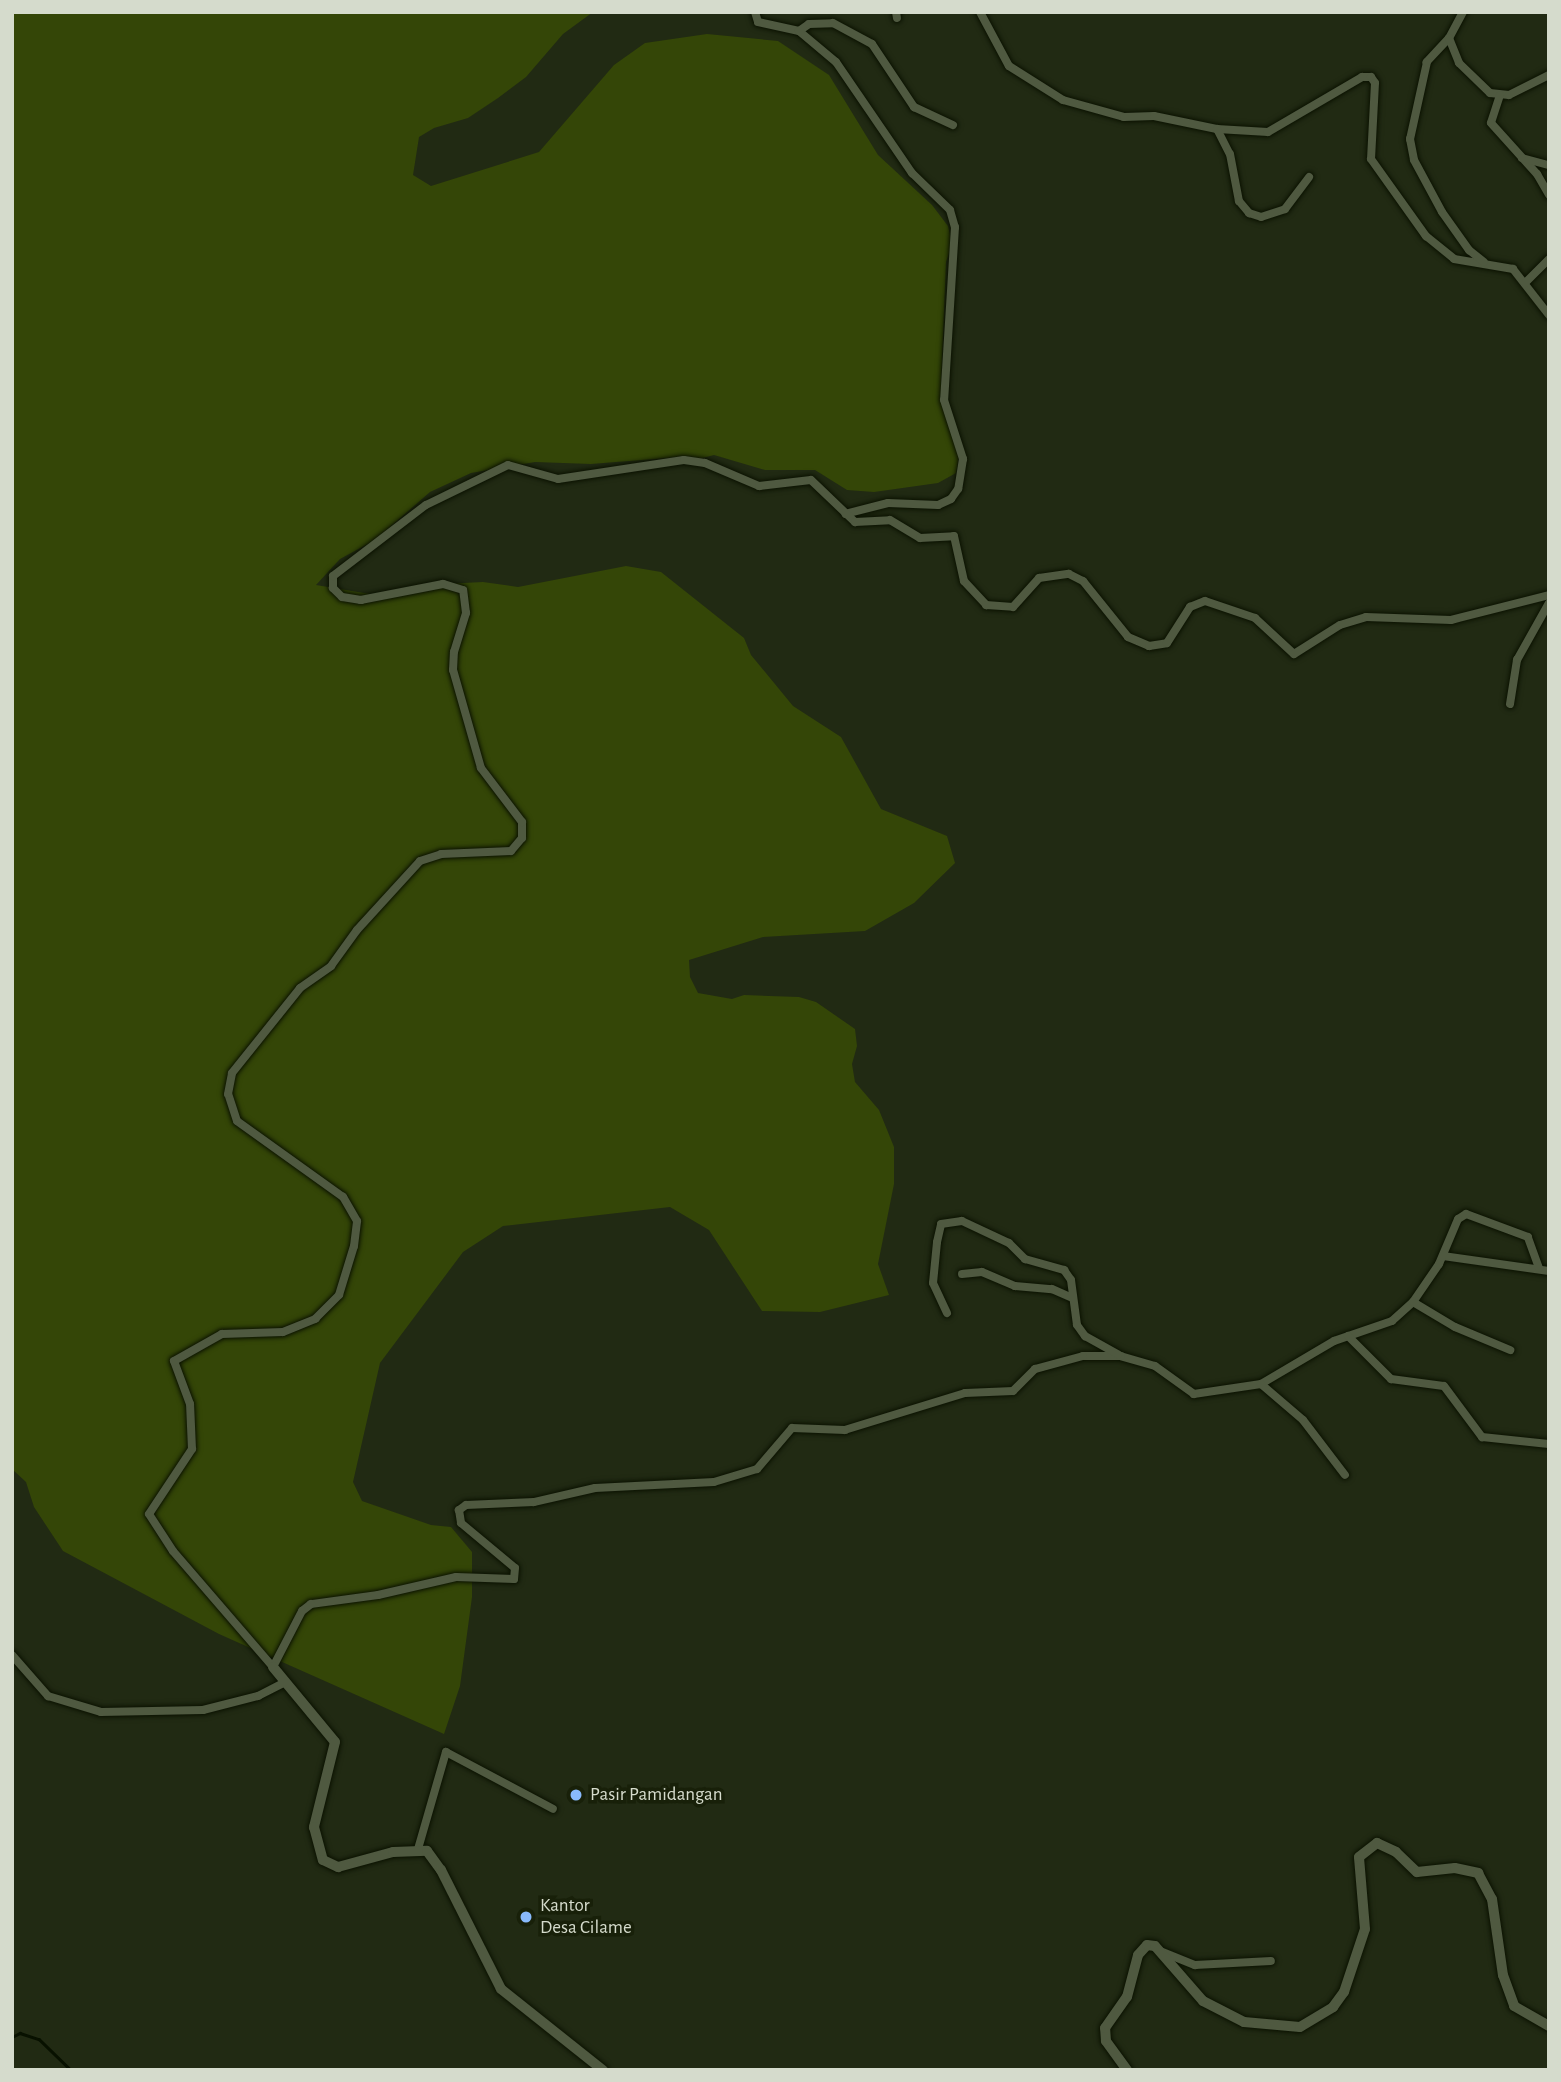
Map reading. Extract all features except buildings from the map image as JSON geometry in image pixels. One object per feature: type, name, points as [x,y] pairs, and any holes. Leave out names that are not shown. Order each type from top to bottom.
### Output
[{"type":"street","points":[[755,12],[758,22],[799,31],[836,62],[912,173],[950,210],[955,227],[944,400],[963,459],[958,489],[951,499],[937,505],[888,503],[845,514]]},
{"type":"street","points":[[980,12],[1009,66],[1063,100],[1094,111],[1192,121],[1217,129],[1268,132],[1362,77],[1371,77],[1375,81],[1371,159],[1443,254],[1513,270],[1549,315]]},
{"type":"street","points":[[1463,12],[1449,38],[1427,62],[1410,139],[1414,159],[1442,212],[1468,250],[1485,263]]},
{"type":"street","points":[[799,31],[809,24],[833,23],[872,44],[917,109],[953,125]]},
{"type":"street","points":[[1449,38],[1467,74],[1490,93],[1500,96],[1524,90],[1549,75]]},
{"type":"street","points":[[1500,96],[1491,123],[1522,158],[1549,195]]},
{"type":"street","points":[[1217,129],[1230,154],[1239,201],[1249,213],[1261,217],[1285,209],[1309,177]]},
{"type":"street","points":[[1522,158],[1549,165]]},
{"type":"street","points":[[1525,283],[1549,259]]},
{"type":"street","points":[[603,2070],[503,1992],[441,1870],[429,1853],[418,1849],[338,1867],[323,1860],[314,1827],[335,1742],[151,1519],[151,1507],[192,1449],[190,1404],[173,1363],[222,1334],[283,1332],[329,1309],[345,1282],[357,1221],[343,1197],[240,1125],[230,1105],[229,1080],[291,998],[331,966],[410,869],[442,854],[511,851],[523,831],[522,822],[481,768],[453,670],[454,652],[466,613],[463,590],[443,584],[361,600],[338,595],[332,579],[426,505],[504,466],[558,480],[695,460],[759,486],[811,480],[845,514],[861,524],[895,522],[920,538],[954,536],[964,581],[986,605],[1013,607],[1039,578],[1076,576],[1119,629],[1149,646],[1167,643],[1190,607],[1205,601],[1255,618],[1294,654],[1353,620],[1451,620],[1549,595]]},
{"type":"street","points":[[1510,704],[1517,660],[1549,603]]},
{"type":"street","points":[[947,1313],[933,1278],[945,1223],[962,1221],[1009,1243],[1025,1259],[1059,1266],[1071,1280],[1077,1325],[1085,1336],[1121,1356],[1155,1366],[1194,1394],[1261,1384],[1348,1336],[1392,1321],[1413,1302],[1443,1256],[1458,1219],[1472,1214],[1528,1237],[1539,1268]]},
{"type":"street","points":[[1443,1256],[1549,1271]]},
{"type":"street","points":[[962,1274],[982,1272],[1015,1286],[1052,1289],[1072,1298]]},
{"type":"street","points":[[1413,1302],[1455,1327],[1510,1350]]},
{"type":"street","points":[[1348,1336],[1391,1379],[1444,1386],[1482,1437],[1549,1444]]},
{"type":"street","points":[[273,1667],[302,1611],[311,1604],[378,1595],[456,1577],[514,1579],[515,1568],[461,1523],[459,1510],[466,1504],[534,1502],[594,1488],[714,1482],[757,1469],[792,1428],[845,1430],[965,1393],[1013,1391],[1032,1371],[1056,1363],[1083,1356],[1121,1356]]},
{"type":"street","points":[[1261,1384],[1303,1420],[1345,1475]]},
{"type":"street","points":[[12,1655],[48,1696],[101,1712],[203,1710],[257,1696],[285,1682]]},
{"type":"street","points":[[418,1849],[446,1752],[553,1809]]},
{"type":"street","points":[[1160,1951],[1203,2001],[1244,2022],[1270,2027],[1311,2023],[1344,1992],[1359,1953],[1366,1908],[1358,1863],[1365,1848],[1380,1843],[1417,1872],[1455,1868],[1478,1873],[1492,1899],[1503,1976],[1514,2006],[1549,2026]]},
{"type":"street","points":[[1126,2070],[1106,2041],[1105,2028],[1129,1992],[1138,1955],[1149,1944],[1195,1965],[1271,1961]]},
{"type":"green space","points":[[12,12],[593,12],[563,34],[526,77],[498,98],[468,118],[434,128],[419,137],[413,175],[431,186],[539,152],[614,65],[645,43],[707,34],[778,41],[829,75],[878,155],[932,205],[948,226],[952,244],[946,262],[941,385],[959,456],[956,473],[938,483],[874,492],[847,490],[815,470],[765,470],[714,455],[695,460],[680,457],[591,464],[535,462],[471,473],[430,492],[375,540],[340,559],[316,585],[388,597],[443,584],[483,582],[518,587],[626,566],[661,572],[744,638],[751,655],[793,706],[841,737],[881,809],[947,836],[955,863],[914,903],[865,931],[763,937],[689,960],[690,977],[698,993],[732,999],[744,995],[799,997],[816,1002],[855,1029],[857,1046],[852,1064],[855,1082],[879,1110],[894,1147],[894,1184],[878,1264],[889,1295],[820,1312],[762,1311],[709,1230],[670,1207],[503,1226],[463,1252],[380,1363],[353,1482],[362,1501],[431,1525],[451,1527],[472,1552],[472,1597],[460,1686],[444,1734],[219,1634],[63,1551],[34,1507],[26,1482],[12,1469]]},
{"type":"waterway","points":[[12,2037],[20,2033],[39,2039],[71,2070]]},
{"type":"place","name":"Pasir Pamidangan","points":[[576,1795]]},
{"type":"place","name":"Kantor Desa Cilame","points":[[526,1917]]}]
